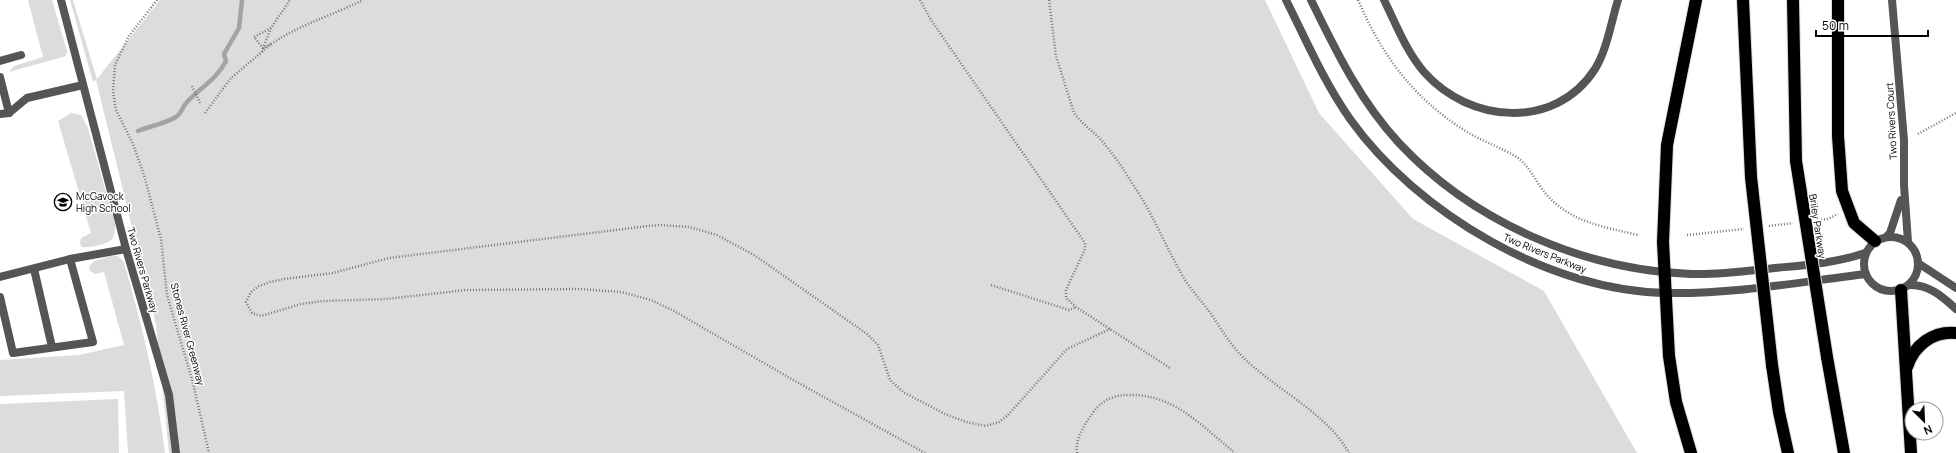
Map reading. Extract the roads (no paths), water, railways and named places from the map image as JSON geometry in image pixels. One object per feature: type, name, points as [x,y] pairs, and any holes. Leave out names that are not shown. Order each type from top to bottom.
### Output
[{"type":"highway","points":[[1691,453],[1676,402],[1669,356],[1666,271],[1663,242],[1667,145],[1696,0]]},
{"type":"highway","points":[[1743,0],[1751,177],[1772,365],[1779,412],[1788,453]]},
{"type":"highway","name":"Briley Parkway","points":[[1793,0],[1796,161],[1827,357],[1844,453]]},
{"type":"highway","points":[[1838,0],[1838,136],[1842,191],[1854,223],[1881,239]]},
{"type":"highway","points":[[1905,287],[1906,372],[1911,453]]},
{"type":"highway","points":[[1906,372],[1911,357],[1921,344],[1935,336],[1956,333]]},
{"type":"street","name":"Two Rivers Parkway","points":[[61,0],[126,249],[168,395],[176,453]]},
{"type":"street","name":"Two Rivers Parkway","points":[[1286,0],[1324,77],[1350,120],[1382,158],[1418,193],[1458,223],[1502,248],[1548,268],[1596,284],[1641,291],[1667,293],[1744,289],[1866,274]]},
{"type":"street","name":"Two Rivers Parkway","points":[[1311,0],[1343,66],[1369,106],[1399,143],[1433,176],[1471,204],[1512,228],[1556,246],[1601,260],[1691,274],[1733,273],[1843,261],[1865,253]]},
{"type":"street","points":[[1384,0],[1408,48],[1433,81],[1449,94],[1483,110],[1511,114],[1535,110],[1555,104],[1581,86],[1600,60],[1618,0]]},
{"type":"street","name":"Two Rivers Court","points":[[1892,0],[1904,140],[1904,185],[1908,242]]},
{"type":"street","points":[[0,61],[21,55]]},
{"type":"street","points":[[0,77],[9,112]]},
{"type":"street","points":[[0,114],[9,112],[27,98],[83,85]]},
{"type":"street","points":[[1904,185],[1900,206],[1881,239],[1865,253],[1864,268],[1866,274],[1874,285],[1883,290],[1920,284],[1935,292],[1956,309]]},
{"type":"street","points":[[1881,239],[1897,237],[1908,242],[1917,254],[1918,263],[1916,276],[1905,287]]},
{"type":"street","points":[[0,277],[70,259],[126,249]]},
{"type":"street","points":[[0,297],[13,353],[92,342],[70,259]]},
{"type":"street","points":[[1918,263],[1956,288]]},
{"type":"street","points":[[34,269],[52,347]]},
{"type":"waterway","points":[[138,131],[176,117],[187,102],[218,73],[226,61],[224,54],[239,28],[242,0]]},
{"type":"place","name":"McGavock High School","points":[[63,202]]}]
